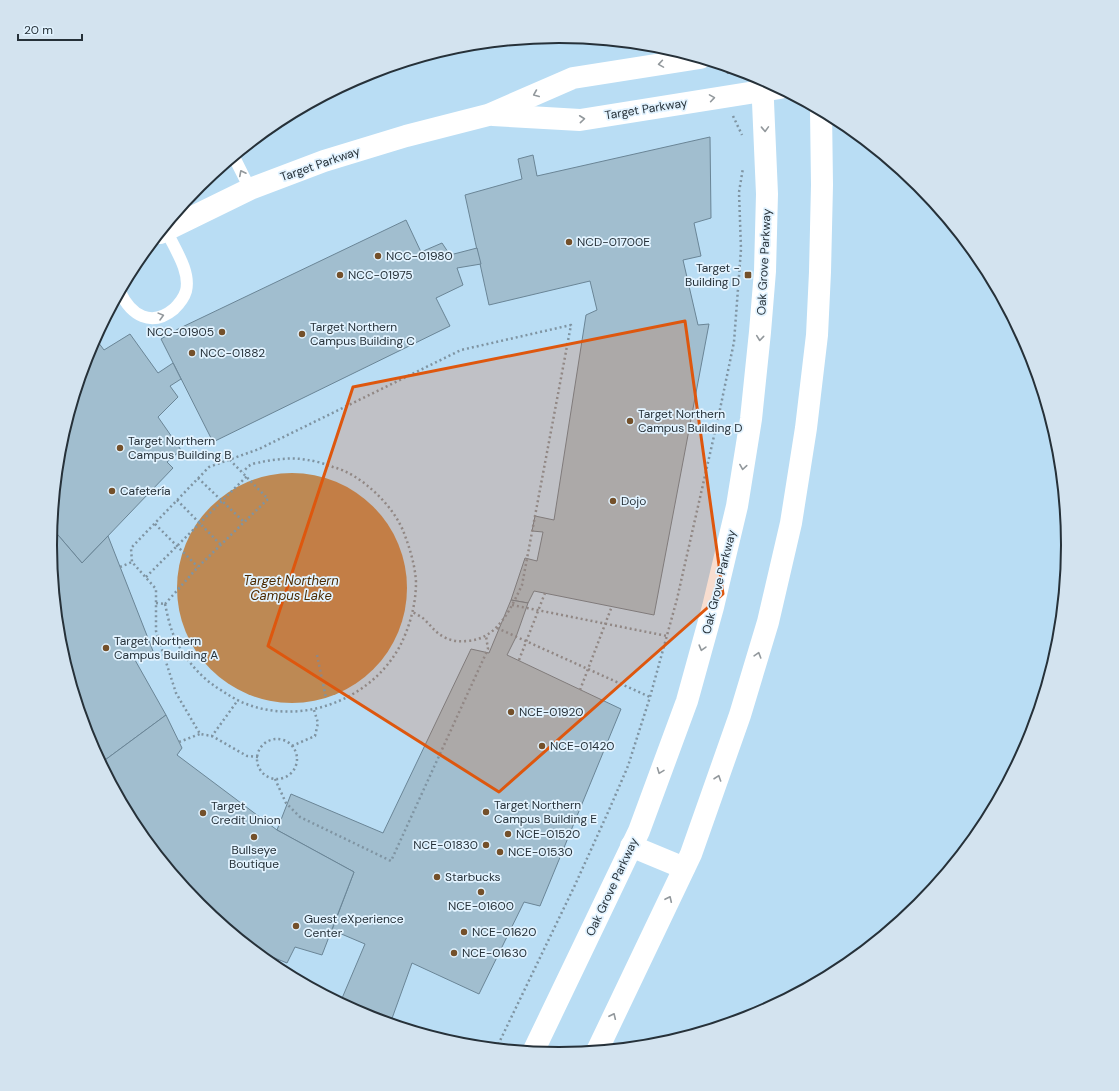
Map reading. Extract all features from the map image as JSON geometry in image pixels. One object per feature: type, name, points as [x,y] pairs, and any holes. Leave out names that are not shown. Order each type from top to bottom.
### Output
[{"type":"street","name":"Target Parkway","points":[[170,228],[250,189],[324,161],[406,136],[488,115],[573,78],[689,60]]},
{"type":"street","name":"Target Parkway","points":[[488,115],[580,120],[764,87]]},
{"type":"street","name":"Oak Grove Parkway","points":[[535,1047],[639,831],[687,701],[713,607],[737,506],[751,419],[765,271],[768,88]]},
{"type":"street","points":[[599,1046],[684,868],[701,826],[740,715],[768,622],[791,523],[806,428],[817,335],[822,185],[821,116]]},
{"type":"street","points":[[631,846],[684,868]]},
{"type":"lane","points":[[236,161],[250,189]]},
{"type":"lane","points":[[122,297],[135,313],[149,319],[167,315],[179,304],[186,291],[186,276],[182,265],[165,235]]},
{"type":"path","points":[[733,118],[742,137]]},
{"type":"path","points":[[498,1044],[609,810],[628,766],[650,697],[667,636],[698,509],[734,342],[740,250],[739,192],[743,165]]},
{"type":"path","points":[[200,734],[176,693],[156,631],[156,589],[132,562],[132,548],[210,467],[229,458],[258,449],[461,350],[571,325],[522,586],[512,605],[497,628],[486,636],[473,641],[459,642],[446,638],[434,631],[425,620],[413,612]]},
{"type":"path","points":[[165,604],[198,567],[268,499],[229,458]]},
{"type":"path","points":[[165,604],[172,632],[186,658],[206,680],[230,697],[250,705],[271,710],[292,712],[314,710],[326,707],[347,698],[366,686],[382,671],[396,653],[406,633],[413,612],[416,582],[412,553],[401,526],[384,501],[362,482],[336,468],[308,460],[279,459],[250,465],[243,472]]},
{"type":"path","points":[[146,577],[247,476]]},
{"type":"path","points":[[198,478],[244,522]]},
{"type":"path","points":[[177,500],[221,545]]},
{"type":"path","points":[[155,524],[198,567]]},
{"type":"path","points":[[120,567],[132,562]]},
{"type":"path","points":[[519,660],[545,593]]},
{"type":"path","points":[[156,603],[165,604]]},
{"type":"path","points":[[512,605],[667,636]]},
{"type":"path","points":[[580,690],[612,606]]},
{"type":"path","points":[[497,628],[650,697]]},
{"type":"path","points":[[276,779],[286,803],[300,817],[391,861],[488,649],[486,636]]},
{"type":"path","points":[[317,655],[326,698]]},
{"type":"path","points":[[212,736],[238,700]]},
{"type":"path","points":[[292,746],[315,736],[318,723],[314,710]]},
{"type":"path","points":[[179,742],[200,734],[212,736],[247,756],[258,757]]},
{"type":"path","points":[[281,740],[292,746],[297,758],[297,764],[294,770],[284,778],[276,779],[265,775],[260,770],[258,757],[259,751],[268,742],[281,740]]},
{"type":"highlighted area","points":[[685,321],[723,594],[499,792],[268,646],[353,387]]},
{"type":"shaded area","points":[[560,43],[625,47],[690,60],[721,70],[752,81],[811,110],[839,128],[891,168],[915,190],[958,240],[995,294],[1010,323],[1024,353],[1045,415],[1058,480],[1062,546],[1058,611],[1045,676],[1035,707],[1024,738],[995,797],[977,825],[937,877],[915,901],[865,944],[811,981],[782,996],[752,1010],[690,1031],[625,1044],[592,1047],[527,1047],[494,1044],[429,1031],[398,1021],[367,1010],[308,981],[280,963],[228,923],[204,901],[161,851],[124,797],[109,768],[95,738],[74,676],[61,611],[58,578],[58,513],[61,480],[74,415],[84,384],[95,353],[124,294],[142,266],[182,214],[204,190],[254,147],[308,110],[337,95],[367,81],[429,60],[494,47],[527,44]]},
{"type":"water","name":"Target Northern Campus Lake","points":[[292,473],[325,478],[336,482],[365,499],[381,515],[393,534],[402,555],[407,588],[402,621],[398,632],[381,661],[365,677],[346,689],[325,698],[292,703],[259,698],[248,694],[219,677],[203,661],[191,642],[182,621],[177,588],[182,555],[186,544],[203,515],[219,499],[238,487],[259,478]]},
{"type":"building","name":"Target Northern Campus Building D","points":[[710,137],[711,218],[694,223],[701,256],[683,260],[698,325],[709,324],[654,615],[534,591],[528,603],[511,600],[525,558],[537,561],[543,532],[532,531],[535,516],[554,520],[586,315],[597,310],[590,281],[489,305],[465,195],[522,179],[518,159],[533,155],[537,176]]},
{"type":"building","name":"Target Northern Campus Building C","points":[[406,220],[421,252],[442,243],[450,255],[477,248],[481,264],[457,268],[463,285],[436,298],[450,326],[213,442],[161,339],[178,329]]},
{"type":"building","name":"Target Northern Campus Building B","points":[[130,334],[158,373],[173,363],[181,379],[170,386],[178,397],[158,417],[181,450],[167,462],[173,468],[82,563],[57,534],[61,480],[74,415],[84,384],[99,344],[104,350]]},
{"type":"building","name":"Target Northern Campus Building A","points":[[57,534],[82,563],[108,536],[153,651],[135,660],[166,715],[105,760],[95,738],[84,707],[74,676],[67,644],[61,611],[58,578]]},
{"type":"building","name":"Target Northern Campus Building E","points":[[511,600],[528,603],[516,637],[507,655],[621,709],[540,906],[524,902],[479,994],[412,963],[392,1019],[367,1010],[342,998],[365,944],[332,930],[354,872],[277,830],[291,794],[383,833],[471,649],[489,653]]},
{"type":"building","points":[[166,715],[182,748],[177,755],[277,830],[354,872],[322,955],[295,947],[287,963],[271,957],[228,923],[204,901],[161,851],[124,797],[105,760]]},
{"type":"place","name":"NCD-01700E","points":[[569,242]]},
{"type":"place","name":"NCC-01980","points":[[378,256]]},
{"type":"place","name":"NCC-01975","points":[[340,275]]},
{"type":"place","name":"Target - Building D","points":[[748,275]]},
{"type":"place","name":"NCC-01905","points":[[222,332]]},
{"type":"place","name":"Target Northern Campus Building C","points":[[302,334]]},
{"type":"place","name":"NCC-01882","points":[[192,353]]},
{"type":"place","name":"Target Northern Campus Building D","points":[[630,421]]},
{"type":"place","name":"Target Northern Campus Building B","points":[[120,448]]},
{"type":"place","name":"Cafetería","points":[[112,491]]},
{"type":"place","name":"Dojo","points":[[613,501]]},
{"type":"place","name":"Target Northern Campus Building A","points":[[106,648]]},
{"type":"place","name":"NCE-01920","points":[[511,712]]},
{"type":"place","name":"NCE-01420","points":[[542,746]]},
{"type":"place","name":"Target Northern Campus Building E","points":[[486,812]]},
{"type":"place","name":"Target Credit Union","points":[[203,813]]},
{"type":"place","name":"NCE-01520","points":[[508,834]]},
{"type":"place","name":"Bullseye Boutique","points":[[254,837]]},
{"type":"place","name":"NCE-01830","points":[[486,845]]},
{"type":"place","name":"NCE-01530","points":[[500,852]]},
{"type":"place","name":"Starbucks","points":[[437,877]]},
{"type":"place","name":"NCE-01600","points":[[481,892]]},
{"type":"place","name":"Guest eXperience Center","points":[[296,926]]},
{"type":"place","name":"NCE-01620","points":[[464,932]]},
{"type":"place","name":"NCE-01630","points":[[454,953]]}]
